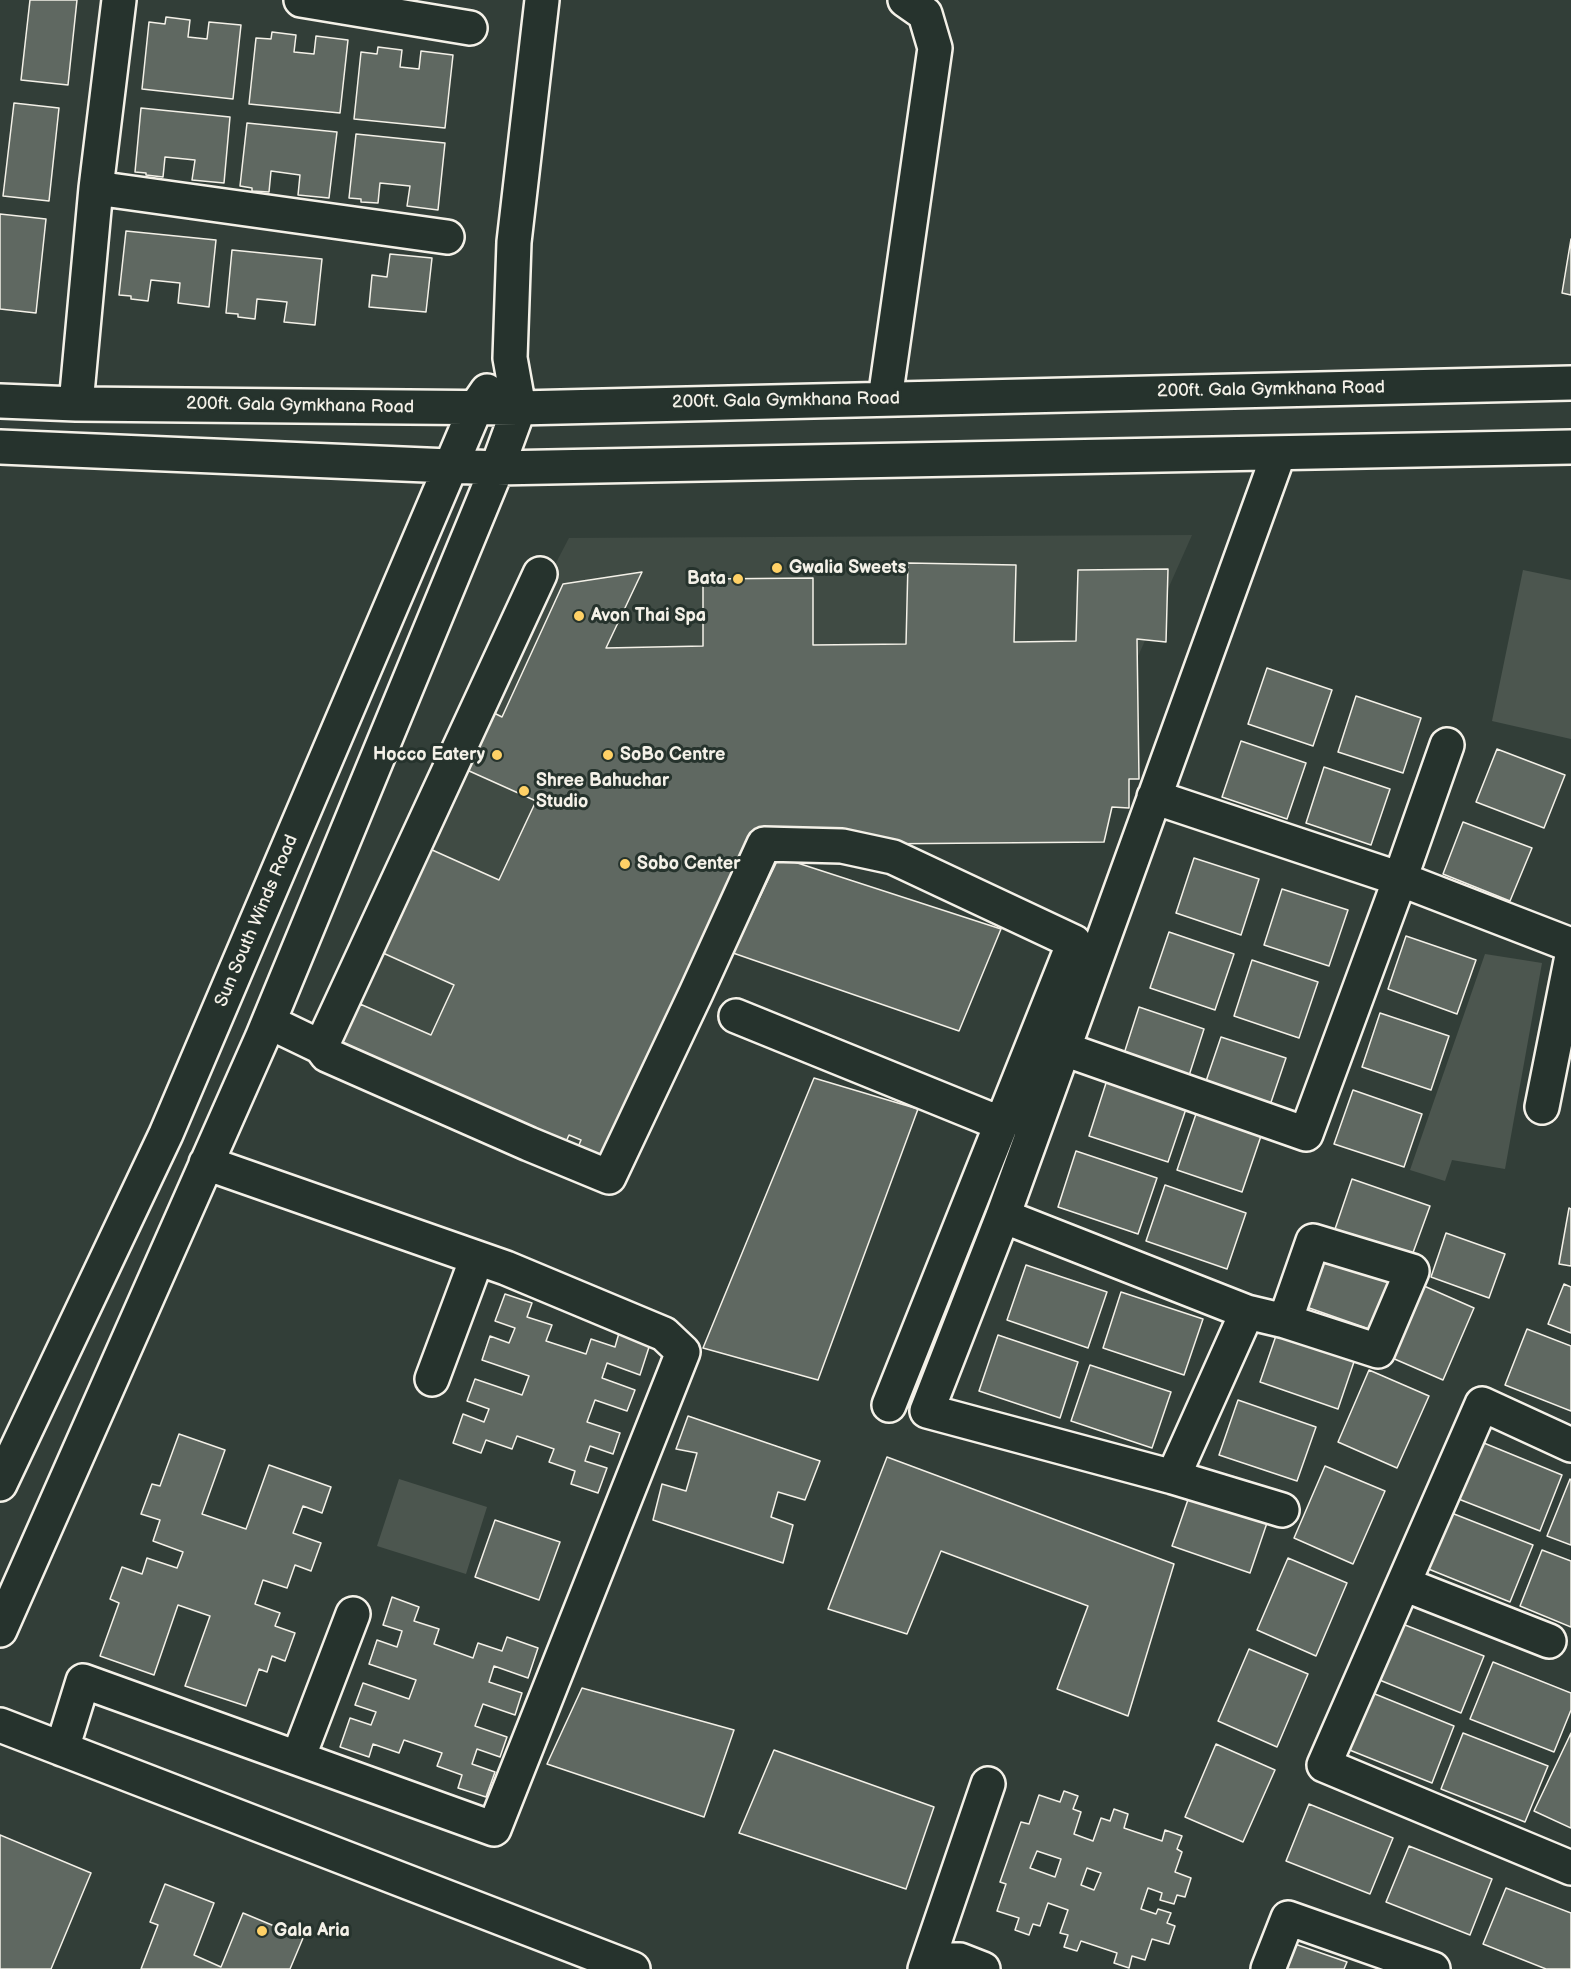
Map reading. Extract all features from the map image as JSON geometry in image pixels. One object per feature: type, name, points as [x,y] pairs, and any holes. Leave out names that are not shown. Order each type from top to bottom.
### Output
[{"type":"street","points":[[76,404],[96,189],[119,0]]},
{"type":"street","points":[[301,0],[470,28]]},
{"type":"street","points":[[0,1630],[269,1022],[519,408],[510,358],[514,242],[542,0]]},
{"type":"street","points":[[885,399],[935,48],[925,14],[905,0]]},
{"type":"street","points":[[96,189],[447,237]]},
{"type":"street","name":"Sun South Winds Road","points":[[0,1484],[166,1134],[476,407],[510,358]]},
{"type":"street","name":"200ft. Gala Gymkhana Road","points":[[0,401],[76,404],[519,408],[1571,383]]},
{"type":"street","points":[[0,447],[496,468],[1571,447]]},
{"type":"street","points":[[1279,453],[1003,1216],[927,1412],[1173,1477],[1282,1510]]},
{"type":"street","points":[[321,1047],[540,574]]},
{"type":"street","points":[[1064,1049],[1306,1134],[1447,745]]},
{"type":"street","points":[[1154,797],[1400,879],[1571,945]]},
{"type":"street","points":[[269,1022],[321,1047],[327,1055],[609,1177],[764,844],[842,846],[894,857],[1074,942],[889,1405]]},
{"type":"street","points":[[1542,1107],[1571,960]]},
{"type":"street","points":[[736,1016],[1002,1124]]},
{"type":"street","points":[[62,1749],[83,1681],[494,1829],[682,1352],[664,1334],[477,1258],[206,1163]]},
{"type":"street","points":[[1003,1216],[1247,1312],[1285,1321]]},
{"type":"street","points":[[432,1378],[477,1258]]},
{"type":"street","points":[[1173,1477],[1247,1312]]},
{"type":"street","points":[[1571,1445],[1482,1404],[1324,1766],[1571,1868]]},
{"type":"street","points":[[1404,1584],[1549,1641]]},
{"type":"street","points":[[298,1758],[353,1614]]},
{"type":"street","points":[[0,1725],[627,1968]]},
{"type":"street","points":[[925,1969],[988,1784]]},
{"type":"street","points":[[1268,1969],[1288,1918],[1433,1969]]},
{"type":"street","points":[[940,1969],[947,1960],[960,1960],[983,1969]]},
{"type":"shaded area","name":"SoBo Centre","points":[[1192,535],[1066,818],[750,815],[593,1151],[304,1044],[569,538]]},
{"type":"shaded area","points":[[1523,570],[1571,580],[1571,739],[1492,721]]},
{"type":"shaded area","points":[[1485,954],[1542,963],[1505,1169],[1452,1160],[1445,1181],[1410,1170]]},
{"type":"shaded area","points":[[399,1479],[487,1507],[466,1574],[377,1546]]},
{"type":"building","points":[[30,0],[77,0],[68,85],[21,80]]},
{"type":"building","points":[[166,17],[190,20],[188,37],[207,39],[209,22],[241,25],[233,99],[142,89],[149,22],[165,24]]},
{"type":"building","points":[[272,32],[296,35],[294,52],[314,54],[316,36],[348,40],[340,113],[249,104],[256,38],[271,39]]},
{"type":"building","points":[[378,47],[402,50],[400,67],[419,69],[421,51],[453,55],[445,128],[354,119],[361,52],[377,54]]},
{"type":"building","points":[[14,103],[59,108],[49,201],[3,196]]},
{"type":"building","points":[[141,108],[230,117],[224,183],[192,180],[195,160],[165,157],[163,177],[135,172]]},
{"type":"building","points":[[247,123],[337,132],[329,198],[298,195],[300,175],[271,171],[269,192],[252,191],[252,188],[240,186]]},
{"type":"building","points":[[356,134],[445,143],[438,210],[407,206],[410,186],[380,183],[378,203],[361,202],[361,199],[349,198]]},
{"type":"building","points":[[0,214],[46,219],[36,313],[0,309]]},
{"type":"building","points":[[126,231],[216,240],[209,307],[178,303],[180,283],[151,280],[148,301],[119,295]]},
{"type":"building","points":[[1571,239],[1571,295],[1562,293]]},
{"type":"building","points":[[232,250],[322,259],[315,325],[284,322],[287,302],[257,299],[255,319],[226,313]]},
{"type":"building","points":[[390,254],[432,258],[426,312],[369,307],[372,275],[387,277]]},
{"type":"building","name":"SoBo Centre","points":[[908,563],[1016,565],[1014,642],[1076,641],[1078,570],[1168,569],[1166,642],[1137,639],[1139,779],[1129,779],[1129,808],[1112,807],[1104,842],[753,845],[601,1160],[576,1152],[581,1140],[569,1135],[557,1162],[334,1061],[360,1004],[431,1035],[454,985],[383,953],[430,849],[499,880],[536,801],[467,770],[492,712],[502,717],[563,584],[642,572],[606,648],[703,646],[703,579],[813,578],[813,645],[906,644]]},
{"type":"building","points":[[1267,668],[1332,690],[1313,746],[1248,724]]},
{"type":"building","points":[[1356,696],[1421,718],[1403,773],[1338,752]]},
{"type":"building","points":[[1241,741],[1306,763],[1287,819],[1222,797]]},
{"type":"building","points":[[1497,749],[1565,775],[1544,828],[1476,802]]},
{"type":"building","points":[[1324,767],[1390,789],[1371,845],[1306,823]]},
{"type":"building","points":[[1463,822],[1532,848],[1510,901],[1443,874]]},
{"type":"building","points":[[779,857],[1001,929],[959,1031],[733,953]]},
{"type":"building","points":[[1194,858],[1259,879],[1241,935],[1176,913]]},
{"type":"building","points":[[1282,889],[1348,910],[1329,966],[1264,945]]},
{"type":"building","points":[[1169,932],[1234,954],[1215,1010],[1150,988]]},
{"type":"building","points":[[1406,936],[1476,960],[1457,1014],[1388,989]]},
{"type":"building","points":[[1252,960],[1318,982],[1299,1038],[1234,1016]]},
{"type":"building","points":[[1139,1007],[1204,1029],[1186,1085],[1121,1063]]},
{"type":"building","points":[[1380,1013],[1449,1036],[1431,1090],[1362,1067]]},
{"type":"building","points":[[1221,1037],[1286,1058],[1267,1114],[1202,1093]]},
{"type":"building","points":[[814,1078],[918,1109],[818,1380],[703,1348]]},
{"type":"building","points":[[1107,1080],[1187,1106],[1168,1162],[1089,1136]]},
{"type":"building","points":[[1353,1090],[1422,1114],[1404,1167],[1334,1144]]},
{"type":"building","points":[[1196,1114],[1261,1136],[1242,1192],[1177,1170]]},
{"type":"building","points":[[1076,1151],[1157,1178],[1138,1234],[1058,1207]]},
{"type":"building","points":[[1352,1179],[1430,1206],[1410,1261],[1333,1235]]},
{"type":"building","points":[[1165,1185],[1246,1213],[1227,1269],[1146,1241]]},
{"type":"building","points":[[1569,1208],[1571,1209],[1571,1266],[1559,1264]]},
{"type":"building","points":[[1446,1233],[1505,1254],[1489,1298],[1431,1277]]},
{"type":"building","points":[[1314,1248],[1392,1275],[1372,1330],[1295,1303]]},
{"type":"building","points":[[1026,1265],[1107,1292],[1088,1348],[1007,1320]]},
{"type":"building","points":[[1415,1282],[1474,1308],[1443,1380],[1383,1354]]},
{"type":"building","points":[[1564,1284],[1571,1287],[1571,1333],[1548,1324]]},
{"type":"building","points":[[1121,1292],[1203,1319],[1184,1375],[1103,1348]]},
{"type":"building","points":[[505,1294],[532,1303],[527,1317],[552,1325],[546,1341],[586,1354],[591,1339],[615,1347],[619,1333],[650,1344],[640,1375],[607,1363],[602,1378],[635,1390],[627,1411],[595,1400],[587,1422],[620,1433],[613,1454],[590,1446],[585,1461],[607,1468],[598,1493],[571,1484],[575,1471],[549,1462],[554,1449],[517,1436],[512,1449],[486,1440],[481,1453],[453,1443],[463,1414],[484,1422],[489,1409],[467,1401],[475,1379],[522,1395],[529,1376],[482,1360],[490,1336],[509,1343],[515,1328],[495,1321]]},
{"type":"building","points":[[1279,1327],[1357,1353],[1338,1409],[1260,1382]]},
{"type":"building","points":[[1527,1329],[1571,1346],[1571,1411],[1505,1385]]},
{"type":"building","points":[[998,1335],[1078,1362],[1060,1418],[979,1391]]},
{"type":"building","points":[[1090,1365],[1171,1392],[1152,1448],[1071,1421]]},
{"type":"building","points":[[1369,1370],[1429,1396],[1397,1468],[1338,1442]]},
{"type":"building","points":[[1238,1400],[1316,1427],[1297,1481],[1219,1455]]},
{"type":"building","points":[[688,1416],[820,1461],[805,1500],[778,1492],[771,1517],[793,1525],[783,1563],[653,1520],[662,1484],[686,1491],[697,1453],[676,1449]]},
{"type":"building","points":[[179,1434],[225,1450],[202,1514],[246,1529],[269,1465],[331,1487],[322,1513],[303,1506],[293,1533],[321,1543],[311,1571],[295,1565],[287,1588],[263,1580],[255,1604],[280,1613],[275,1626],[295,1633],[285,1661],[272,1656],[267,1672],[259,1669],[246,1706],[185,1686],[210,1616],[178,1605],[154,1675],[100,1656],[119,1603],[110,1599],[122,1567],[142,1574],[147,1558],[177,1568],[183,1552],[153,1541],[160,1520],[141,1514],[152,1484],[160,1486]]},
{"type":"building","points":[[1479,1441],[1562,1475],[1540,1531],[1456,1498]]},
{"type":"building","points":[[887,1457],[1174,1564],[1128,1716],[1057,1689],[1088,1606],[941,1551],[907,1634],[828,1609]]},
{"type":"building","points":[[1325,1466],[1385,1491],[1353,1564],[1294,1538]]},
{"type":"building","points":[[1571,1480],[1571,1545],[1547,1536]]},
{"type":"building","points":[[1191,1491],[1269,1517],[1250,1573],[1172,1546]]},
{"type":"building","points":[[1449,1512],[1533,1545],[1510,1602],[1426,1568]]},
{"type":"building","points":[[495,1520],[560,1542],[539,1600],[475,1577]]},
{"type":"building","points":[[1542,1550],[1571,1561],[1571,1627],[1520,1606]]},
{"type":"building","points":[[1288,1558],[1347,1583],[1316,1656],[1257,1630]]},
{"type":"building","points":[[392,1597],[419,1607],[414,1621],[439,1629],[434,1644],[473,1658],[478,1643],[502,1651],[507,1637],[538,1648],[528,1678],[494,1666],[489,1682],[522,1693],[515,1715],[483,1704],[475,1726],[507,1737],[500,1757],[477,1749],[472,1764],[495,1772],[486,1797],[458,1788],[462,1775],[437,1766],[442,1753],[404,1740],[399,1753],[373,1744],[369,1757],[340,1747],[350,1718],[371,1725],[376,1712],[355,1705],[363,1683],[409,1699],[416,1680],[369,1664],[377,1640],[397,1647],[402,1631],[383,1625]]},
{"type":"building","points":[[1400,1623],[1484,1656],[1461,1713],[1377,1679]]},
{"type":"building","points":[[1249,1649],[1308,1674],[1277,1747],[1218,1721]]},
{"type":"building","points":[[1493,1662],[1571,1693],[1571,1710],[1554,1752],[1470,1719]]},
{"type":"building","points":[[582,1688],[734,1730],[704,1817],[547,1764]]},
{"type":"building","points":[[1370,1692],[1454,1726],[1432,1783],[1347,1749]]},
{"type":"building","points":[[1463,1733],[1548,1766],[1525,1822],[1441,1789]]},
{"type":"building","points":[[1571,1733],[1571,1828],[1534,1811]]},
{"type":"building","points":[[1216,1744],[1275,1770],[1243,1842],[1185,1817]]},
{"type":"building","points":[[774,1750],[934,1807],[906,1889],[739,1833]]},
{"type":"building","points":[[1064,1791],[1078,1796],[1073,1809],[1081,1812],[1074,1834],[1093,1841],[1101,1818],[1110,1821],[1114,1809],[1128,1814],[1124,1828],[1162,1841],[1165,1830],[1182,1836],[1177,1849],[1182,1852],[1175,1872],[1191,1878],[1185,1897],[1177,1895],[1174,1904],[1160,1900],[1162,1893],[1148,1888],[1141,1909],[1156,1914],[1158,1909],[1171,1913],[1167,1923],[1175,1926],[1169,1944],[1152,1939],[1145,1960],[1132,1956],[1129,1968],[1114,1963],[1117,1953],[1081,1941],[1077,1951],[1064,1947],[1068,1935],[1060,1933],[1068,1910],[1048,1903],[1040,1926],[1033,1924],[1029,1935],[1015,1930],[1019,1918],[997,1911],[1006,1884],[1000,1882],[1021,1822],[1029,1824],[1039,1795],[1060,1802]],"holes":[[[1037,1851],[1061,1859],[1055,1877],[1030,1868]],[[1087,1868],[1101,1873],[1094,1890],[1081,1885]]]},
{"type":"building","points":[[1309,1804],[1393,1838],[1370,1894],[1286,1861]]},
{"type":"building","points":[[0,1835],[91,1873],[51,1969],[0,1969]]},
{"type":"building","points":[[1409,1846],[1492,1879],[1470,1935],[1386,1902]]},
{"type":"building","name":"Gala Aria","points":[[165,1884],[214,1903],[194,1955],[221,1967],[243,1913],[303,1938],[290,1969],[141,1969],[158,1925],[150,1922]]},
{"type":"building","points":[[1506,1888],[1571,1913],[1571,1969],[1546,1969],[1483,1944]]},
{"type":"building","points":[[1295,1944],[1347,1962],[1344,1969],[1275,1969]]},
{"type":"place","name":"Gwalia Sweets","points":[[777,568]]},
{"type":"place","name":"Bata","points":[[738,579]]},
{"type":"place","name":"Avon Thai Spa","points":[[579,616]]},
{"type":"place","name":"Hocco Eatery","points":[[497,755]]},
{"type":"place","name":"SoBo Centre","points":[[608,755]]},
{"type":"place","name":"Shree Bahuchar Studio","points":[[524,791]]},
{"type":"place","name":"Sobo Center","points":[[625,864]]},
{"type":"place","name":"Gala Aria","points":[[262,1931]]}]
